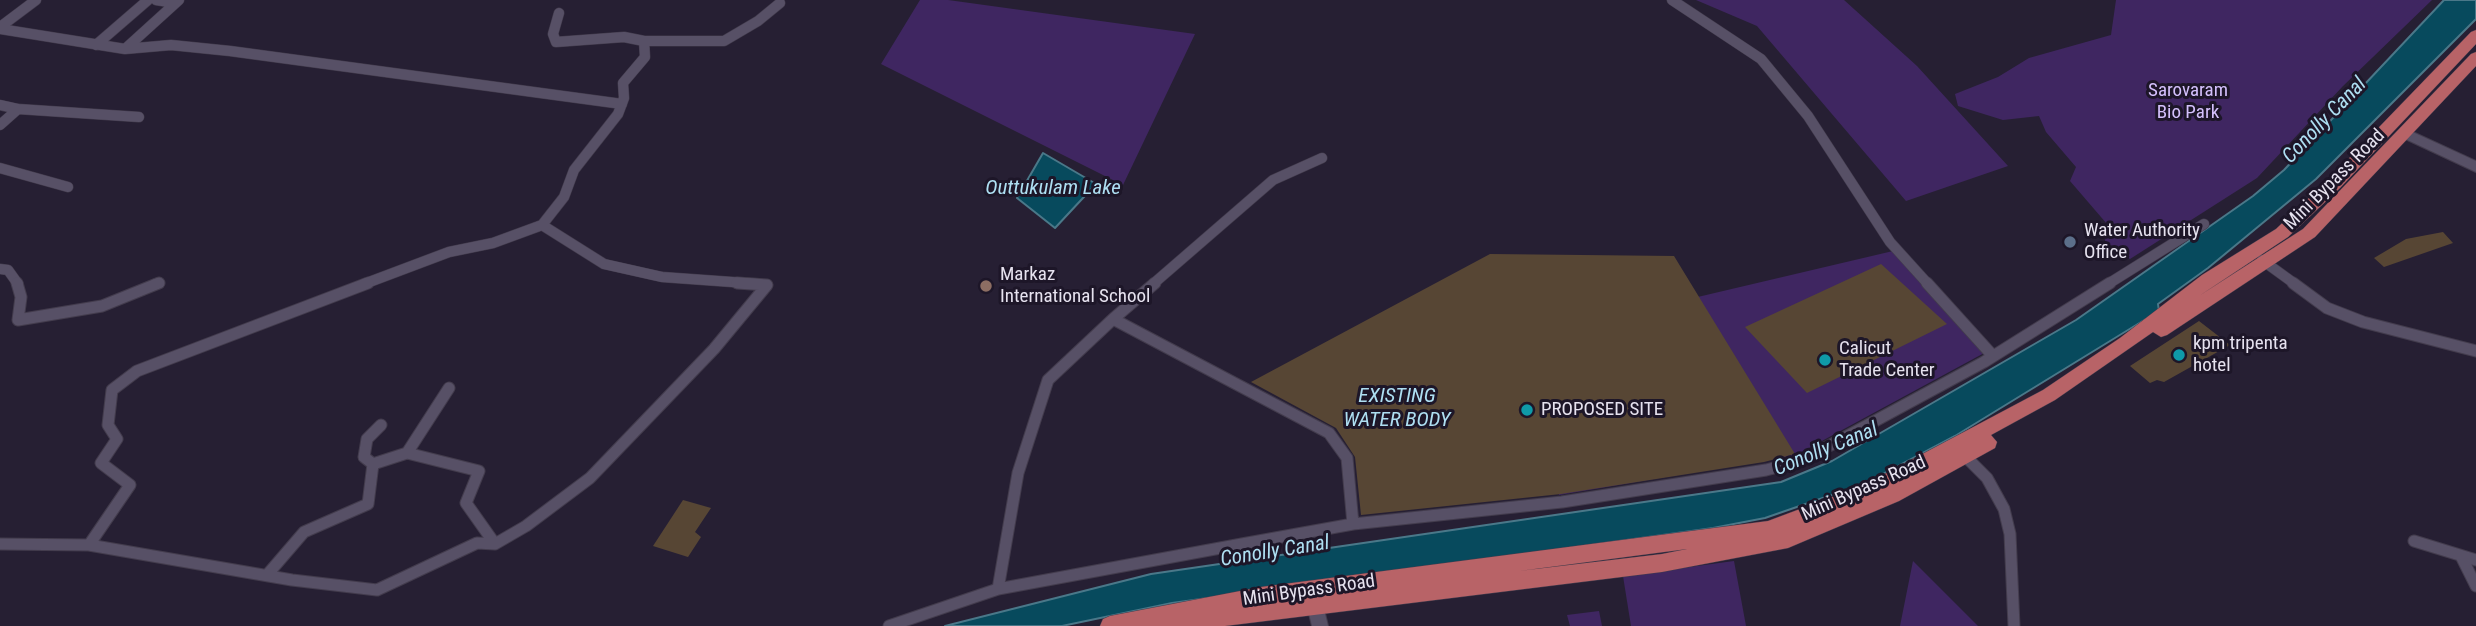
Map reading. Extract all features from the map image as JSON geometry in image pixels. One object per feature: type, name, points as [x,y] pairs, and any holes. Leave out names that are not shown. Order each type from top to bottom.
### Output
[{"type":"main road","name":"Mini Bypass Road","points":[[1170,626],[1314,598],[1768,530],[1871,491],[2049,395],[2126,344],[2208,280],[2309,233],[2476,35]]},
{"type":"main road","name":"Mini Bypass Road","points":[[2397,129],[2476,57]]},
{"type":"main road","points":[[2397,129],[2476,167]]},
{"type":"main road","name":"Mini Bypass Road","points":[[1110,626],[1235,601],[1314,598],[1662,564],[1788,540],[1892,495],[1965,456],[2257,258]]},
{"type":"street","points":[[0,28],[36,0]]},
{"type":"street","points":[[96,45],[148,0]]},
{"type":"street","points":[[156,0],[177,2]]},
{"type":"street","points":[[1672,0],[1761,59],[1808,116],[1890,242],[1993,356]]},
{"type":"street","points":[[125,50],[177,2]]},
{"type":"street","points":[[559,13],[553,34],[556,42],[624,37],[644,41],[724,41],[780,4]]},
{"type":"street","points":[[0,28],[125,50],[171,46],[230,51],[273,59],[622,104]]},
{"type":"street","points":[[89,545],[130,485],[101,463],[117,439],[108,425],[112,390],[137,371],[449,252],[493,243],[542,225],[564,197],[573,170],[618,114],[622,104],[623,83],[645,57],[644,41]]},
{"type":"street","points":[[0,105],[18,109],[139,117]]},
{"type":"street","points":[[0,125],[18,109]]},
{"type":"street","points":[[998,589],[1018,473],[1048,380],[1113,319],[1273,180],[1322,158]]},
{"type":"street","points":[[0,168],[68,187]]},
{"type":"street","points":[[889,626],[998,589],[1353,524],[1562,502],[1766,470],[1801,461],[1993,356],[2204,224]]},
{"type":"street","points":[[0,544],[89,545],[267,575],[377,590],[477,544],[495,544],[526,526],[590,478],[714,349],[767,285],[662,277],[604,264],[542,225]]},
{"type":"street","points":[[2257,258],[2327,308],[2363,322],[2476,351]]},
{"type":"street","points":[[0,269],[8,270],[17,282],[21,297],[18,320],[102,306],[159,283]]},
{"type":"street","points":[[1113,319],[1329,433],[1347,458],[1353,524]]},
{"type":"street","points":[[407,453],[449,388]]},
{"type":"street","points":[[373,464],[364,457],[367,439],[381,425]]},
{"type":"street","points":[[373,464],[407,453],[479,471],[467,503],[495,544]]},
{"type":"street","points":[[1965,456],[1987,478],[2004,509],[2010,534],[2014,626]]},
{"type":"street","points":[[267,575],[304,532],[368,505],[373,464]]},
{"type":"street","points":[[2414,541],[2476,559]]},
{"type":"street","points":[[2461,556],[2476,586]]},
{"type":"street","points":[[1314,598],[1320,626]]},
{"type":"green space","points":[[920,0],[948,0],[1195,34],[1123,185],[881,64]]},
{"type":"green space","points":[[1696,0],[1844,0],[1917,66],[2008,166],[1906,201],[1757,26]]},
{"type":"green space","name":"Sarovaram Bio Park","points":[[2116,0],[2432,0],[2343,86],[2257,178],[2130,259],[2105,241],[2107,224],[2070,181],[2076,167],[2046,132],[2039,116],[2003,120],[1958,106],[1955,94],[1998,77],[2029,58],[2111,35]]},
{"type":"green space","points":[[1893,251],[1986,352],[1796,455],[1559,495],[1525,302],[1651,308]]},
{"type":"green space","points":[[1734,561],[1746,626],[1631,626],[1623,576]]},
{"type":"green space","points":[[1913,561],[1978,626],[1900,626]]},
{"type":"green space","points":[[1599,611],[1602,626],[1570,626],[1567,615]]},
{"type":"water","points":[[2444,0],[2476,0],[2476,19],[2316,179],[2208,268],[2158,304],[2159,311],[1955,436],[1866,483],[1765,518],[1713,528],[1172,603],[1062,626],[945,626],[1151,574],[1781,482],[1832,461],[2076,320],[2253,196],[2284,170]]},
{"type":"water","name":"Outtukulam Lake","points":[[1043,153],[1096,184],[1055,228],[1017,198]]},
{"type":"building","points":[[2443,232],[2453,243],[2384,267],[2374,258],[2406,239]]},
{"type":"building","name":"PROPOSED SITE","points":[[1490,254],[1674,256],[1795,454],[1764,462],[1561,494],[1361,515],[1355,457],[1336,428],[1251,382]]},
{"type":"building","name":"Calicut Trade Center","points":[[1881,264],[1947,324],[1807,393],[1745,327]]},
{"type":"building","name":"kpm tripenta hotel","points":[[2199,321],[2230,345],[2164,382],[2157,380],[2150,383],[2130,366]]},
{"type":"building","points":[[683,500],[711,508],[695,532],[701,537],[688,557],[653,546]]},
{"type":"place","name":"Water Authority Office","points":[[2070,242]]},
{"type":"place","name":"Markaz International School","points":[[986,286]]},
{"type":"place","name":"kpm tripenta hotel","points":[[2179,355]]},
{"type":"place","name":"Calicut Trade Center","points":[[1825,360]]},
{"type":"place","name":"PROPOSED SITE","points":[[1527,410]]},
{"type":"water label","name":"Conolly Canal","points":[[2325,121]]},
{"type":"water label","name":"EXISTING WATER BODY","points":[[1397,409]]},
{"type":"water label","name":"Conolly Canal","points":[[1826,450]]},
{"type":"water label","name":"Conolly Canal","points":[[1275,552]]}]
